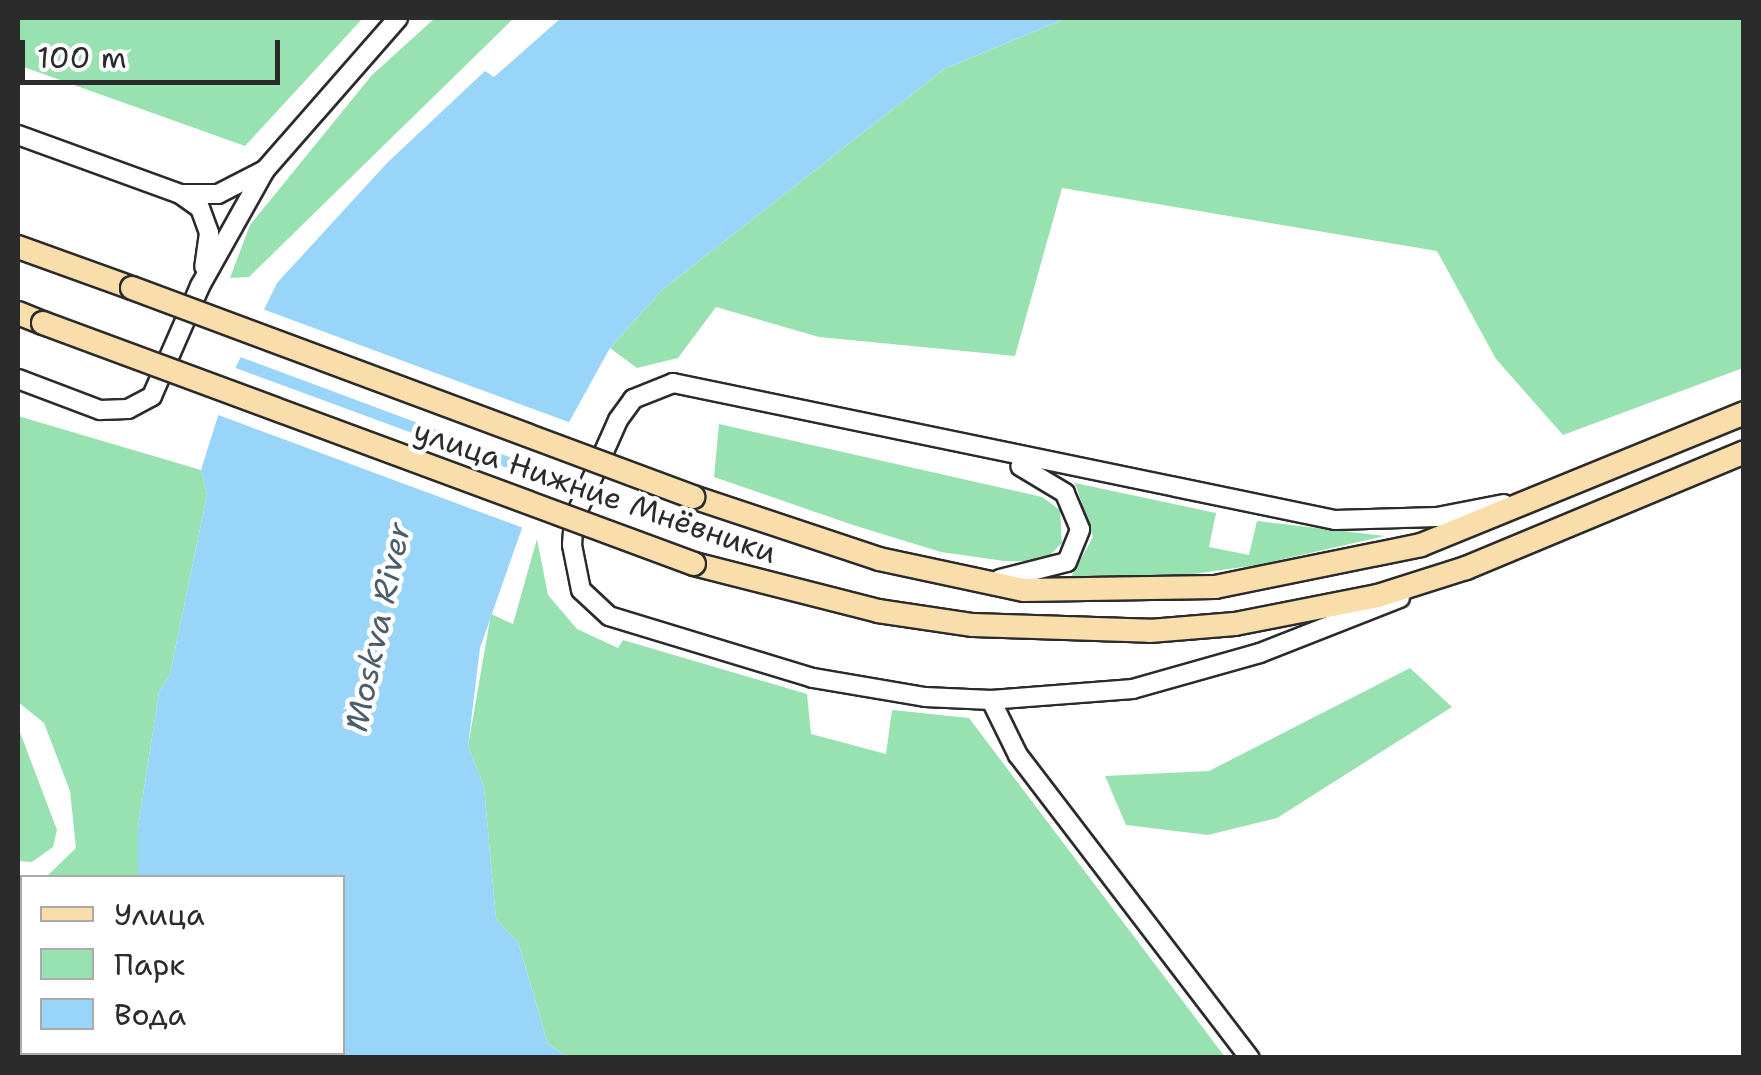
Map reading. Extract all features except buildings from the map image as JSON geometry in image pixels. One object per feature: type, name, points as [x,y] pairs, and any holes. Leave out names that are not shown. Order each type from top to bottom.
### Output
[{"type":"main road","name":"улица Нижние Мнёвники","points":[[18,247],[693,497],[879,560],[972,581],[1067,592],[1215,587],[1422,545],[1558,494],[1744,413]]},
{"type":"main road","name":"улица Нижние Мнёвники","points":[[18,313],[694,564],[878,611],[1070,632],[1235,624],[1378,596],[1466,568],[1742,453]]},
{"type":"street","points":[[18,379],[100,410],[128,409],[152,396],[200,286],[265,170],[398,18]]},
{"type":"street","points":[[18,135],[180,194],[218,194],[265,170]]},
{"type":"street","points":[[180,194],[207,218],[200,286]]},
{"type":"street","points":[[1466,568],[1331,628],[1196,675],[1092,694],[991,700],[925,698],[812,678],[659,635],[593,606],[574,570],[572,545],[574,519],[618,420],[634,399],[673,382],[988,452],[1335,520],[1437,516],[1558,494]]},
{"type":"street","points":[[972,581],[1047,572],[1067,562],[1080,529],[1065,492],[988,452]]},
{"type":"street","points":[[991,700],[1018,755],[1250,1058]]},
{"type":"green space","points":[[18,18],[363,18],[245,146],[18,65]]},
{"type":"green space","points":[[435,18],[514,18],[249,277],[230,278],[250,225],[372,75]]},
{"type":"green space","points":[[1067,18],[1743,18],[1743,368],[1563,435],[1496,359],[1437,251],[1062,188],[1015,356],[819,337],[716,307],[678,358],[637,368],[610,348],[662,290],[944,69]]},
{"type":"green space","points":[[18,416],[201,470],[207,495],[170,674],[159,692],[138,828],[138,875],[48,875],[76,848],[70,791],[44,723],[18,702]]},
{"type":"green space","points":[[719,424],[1042,497],[1060,510],[1062,543],[1044,561],[1004,561],[941,552],[714,477]]},
{"type":"green space","points":[[1075,483],[1216,513],[1209,547],[1249,555],[1257,521],[1385,536],[1257,565],[1172,577],[1070,579],[1093,537]]},
{"type":"green space","points":[[537,539],[548,595],[577,629],[618,648],[623,640],[807,694],[811,734],[886,754],[892,710],[969,718],[1225,1057],[568,1057],[548,1044],[518,942],[496,919],[484,787],[468,746],[491,614],[513,624]]},
{"type":"green space","points":[[1410,668],[1452,707],[1277,818],[1208,835],[1126,825],[1105,776],[1209,771]]},
{"type":"green space","points":[[18,727],[57,830],[53,847],[32,862],[18,861]]},
{"type":"green space","points":[[70,1055],[203,1057],[70,1058]]},
{"type":"water","name":"Moskva River","points":[[561,18],[1067,18],[944,69],[662,290],[610,348],[542,471],[480,648],[468,746],[484,787],[496,919],[518,942],[548,1044],[568,1057],[203,1057],[200,1055],[345,1055],[345,875],[138,875],[138,828],[159,692],[170,674],[207,495],[201,470],[229,381],[277,283],[387,163],[485,71],[494,77]]},
{"type":"pier","points":[[257,307],[574,424],[547,471],[235,355]]},
{"type":"pier","points":[[230,366],[543,481],[526,529],[213,413]]}]
